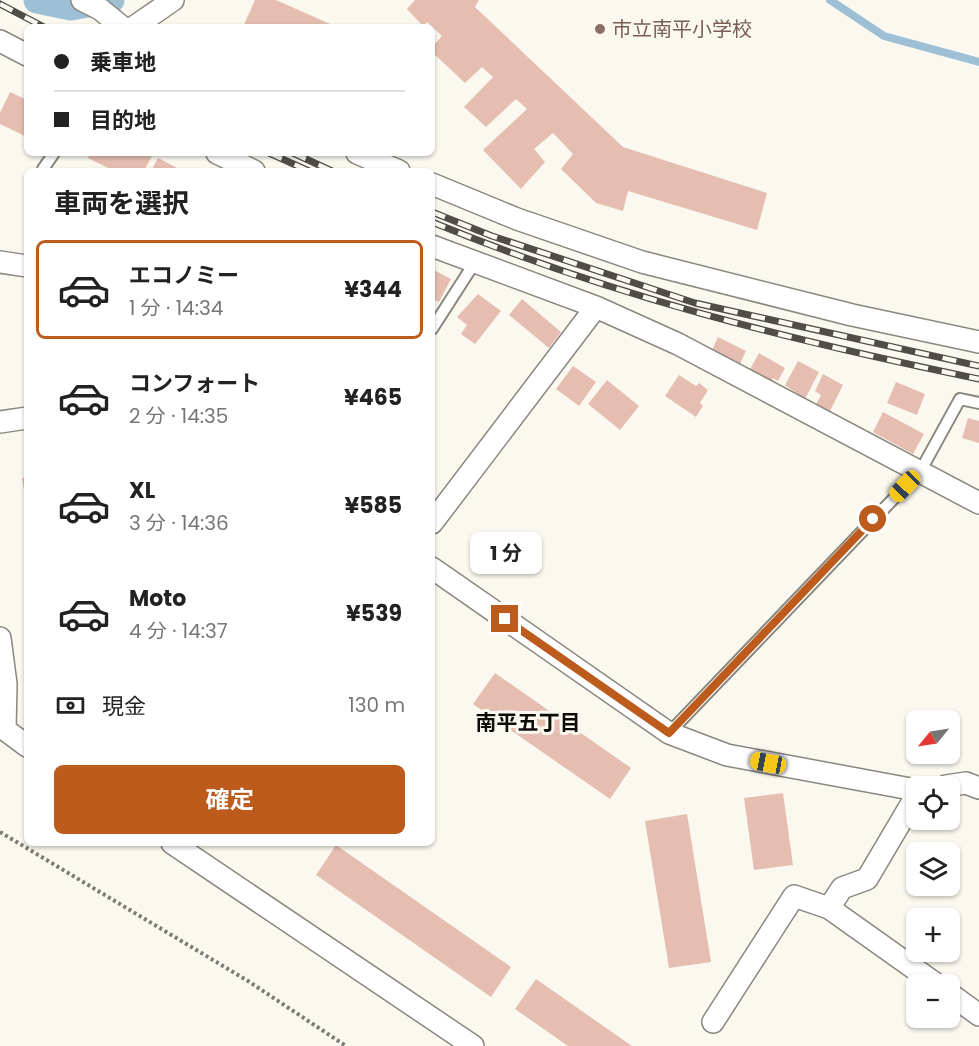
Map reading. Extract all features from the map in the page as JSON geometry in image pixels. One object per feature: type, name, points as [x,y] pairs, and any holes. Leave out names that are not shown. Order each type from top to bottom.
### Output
[{"type":"street","points":[[138,24],[173,0]]},
{"type":"street","points":[[91,5],[118,24]]},
{"type":"street","points":[[0,41],[24,53]]},
{"type":"street","points":[[223,156],[248,168]]},
{"type":"street","points":[[364,156],[392,168]]},
{"type":"street","points":[[435,185],[517,219],[642,262],[852,315],[979,342]]},
{"type":"street","points":[[435,247],[596,307],[678,345],[921,470],[979,503]]},
{"type":"street","points":[[0,262],[24,266]]},
{"type":"street","points":[[435,519],[596,307]]},
{"type":"street","points":[[0,422],[24,418]]},
{"type":"street","points":[[435,570],[669,733],[728,755],[906,788]]},
{"type":"street","points":[[0,638],[6,684],[2,728],[24,744]]},
{"type":"street","points":[[829,908],[842,888],[867,879],[906,813]]},
{"type":"street","points":[[176,846],[473,1046]]},
{"type":"street","points":[[713,1023],[794,896],[829,908],[922,974]]},
{"type":"street","points":[[960,1001],[979,1015]]},
{"type":"lane","points":[[435,324],[475,262]]},
{"type":"lane","points":[[669,733],[921,470],[960,399],[979,403]]},
{"type":"path","points":[[0,831],[24,846]]},
{"type":"path","points":[[25,846],[248,981],[346,1046]]},
{"type":"building","points":[[255,0],[276,0],[330,24],[244,24]]},
{"type":"building","points":[[415,0],[479,0],[475,7],[623,147],[767,193],[757,230],[628,191],[623,211],[596,203],[561,169],[573,154],[553,133],[534,149],[545,162],[521,189],[483,150],[527,109],[516,99],[486,127],[464,107],[493,77],[482,67],[465,83],[435,55],[435,44],[442,36],[435,29],[435,24],[427,22],[421,24],[407,9]]},
{"type":"building","points":[[10,92],[24,99],[24,136],[0,124],[0,113]]},
{"type":"building","points":[[89,156],[152,156],[146,168],[108,168],[88,158]]},
{"type":"building","points":[[158,158],[177,168],[153,168]]},
{"type":"building","points":[[435,271],[451,279],[439,302],[435,300]]},
{"type":"building","points":[[478,294],[501,311],[475,344],[461,334],[467,325],[457,317]]},
{"type":"building","points":[[522,299],[561,332],[549,348],[509,315]]},
{"type":"building","points":[[718,337],[746,351],[739,366],[711,352]]},
{"type":"building","points":[[759,353],[785,368],[778,381],[773,378],[771,383],[749,371]]},
{"type":"building","points":[[798,361],[819,372],[805,399],[785,385]]},
{"type":"building","points":[[573,366],[596,382],[579,406],[556,389]]},
{"type":"building","points":[[823,374],[843,385],[830,411],[816,405],[821,395],[815,391]]},
{"type":"building","points":[[679,375],[696,386],[699,383],[708,390],[700,403],[703,406],[696,417],[665,396]]},
{"type":"building","points":[[607,380],[639,406],[620,430],[588,404]]},
{"type":"building","points":[[896,382],[925,394],[917,415],[887,403]]},
{"type":"building","points":[[883,412],[924,434],[913,454],[873,432]]},
{"type":"building","points":[[968,418],[979,421],[979,443],[962,438]]},
{"type":"building","points":[[495,673],[631,768],[610,799],[473,704]]},
{"type":"building","points":[[783,793],[793,865],[754,870],[744,798]]},
{"type":"building","points":[[687,814],[711,962],[669,968],[645,821]]},
{"type":"building","points":[[337,846],[511,967],[491,997],[316,875]]},
{"type":"building","points":[[536,979],[632,1046],[568,1046],[515,1009]]},
{"type":"waterway","points":[[37,0],[71,7],[111,0]]},
{"type":"waterway","points":[[830,0],[884,36],[979,62]]},
{"type":"railway","points":[[0,4],[38,24]]},
{"type":"railway","points":[[276,156],[302,168]]},
{"type":"railway","points":[[300,156],[326,168]]},
{"type":"railway","points":[[435,213],[492,236],[695,303],[979,366]]},
{"type":"railway","points":[[435,223],[567,272],[702,314],[770,332],[979,379]]},
{"type":"place","name":"市立南平小学校","points":[[600,29]]},
{"type":"district","name":"南平五丁目","points":[[528,723]]},
{"type":"route","points":[[505,619],[669,733],[873,519]]}]
